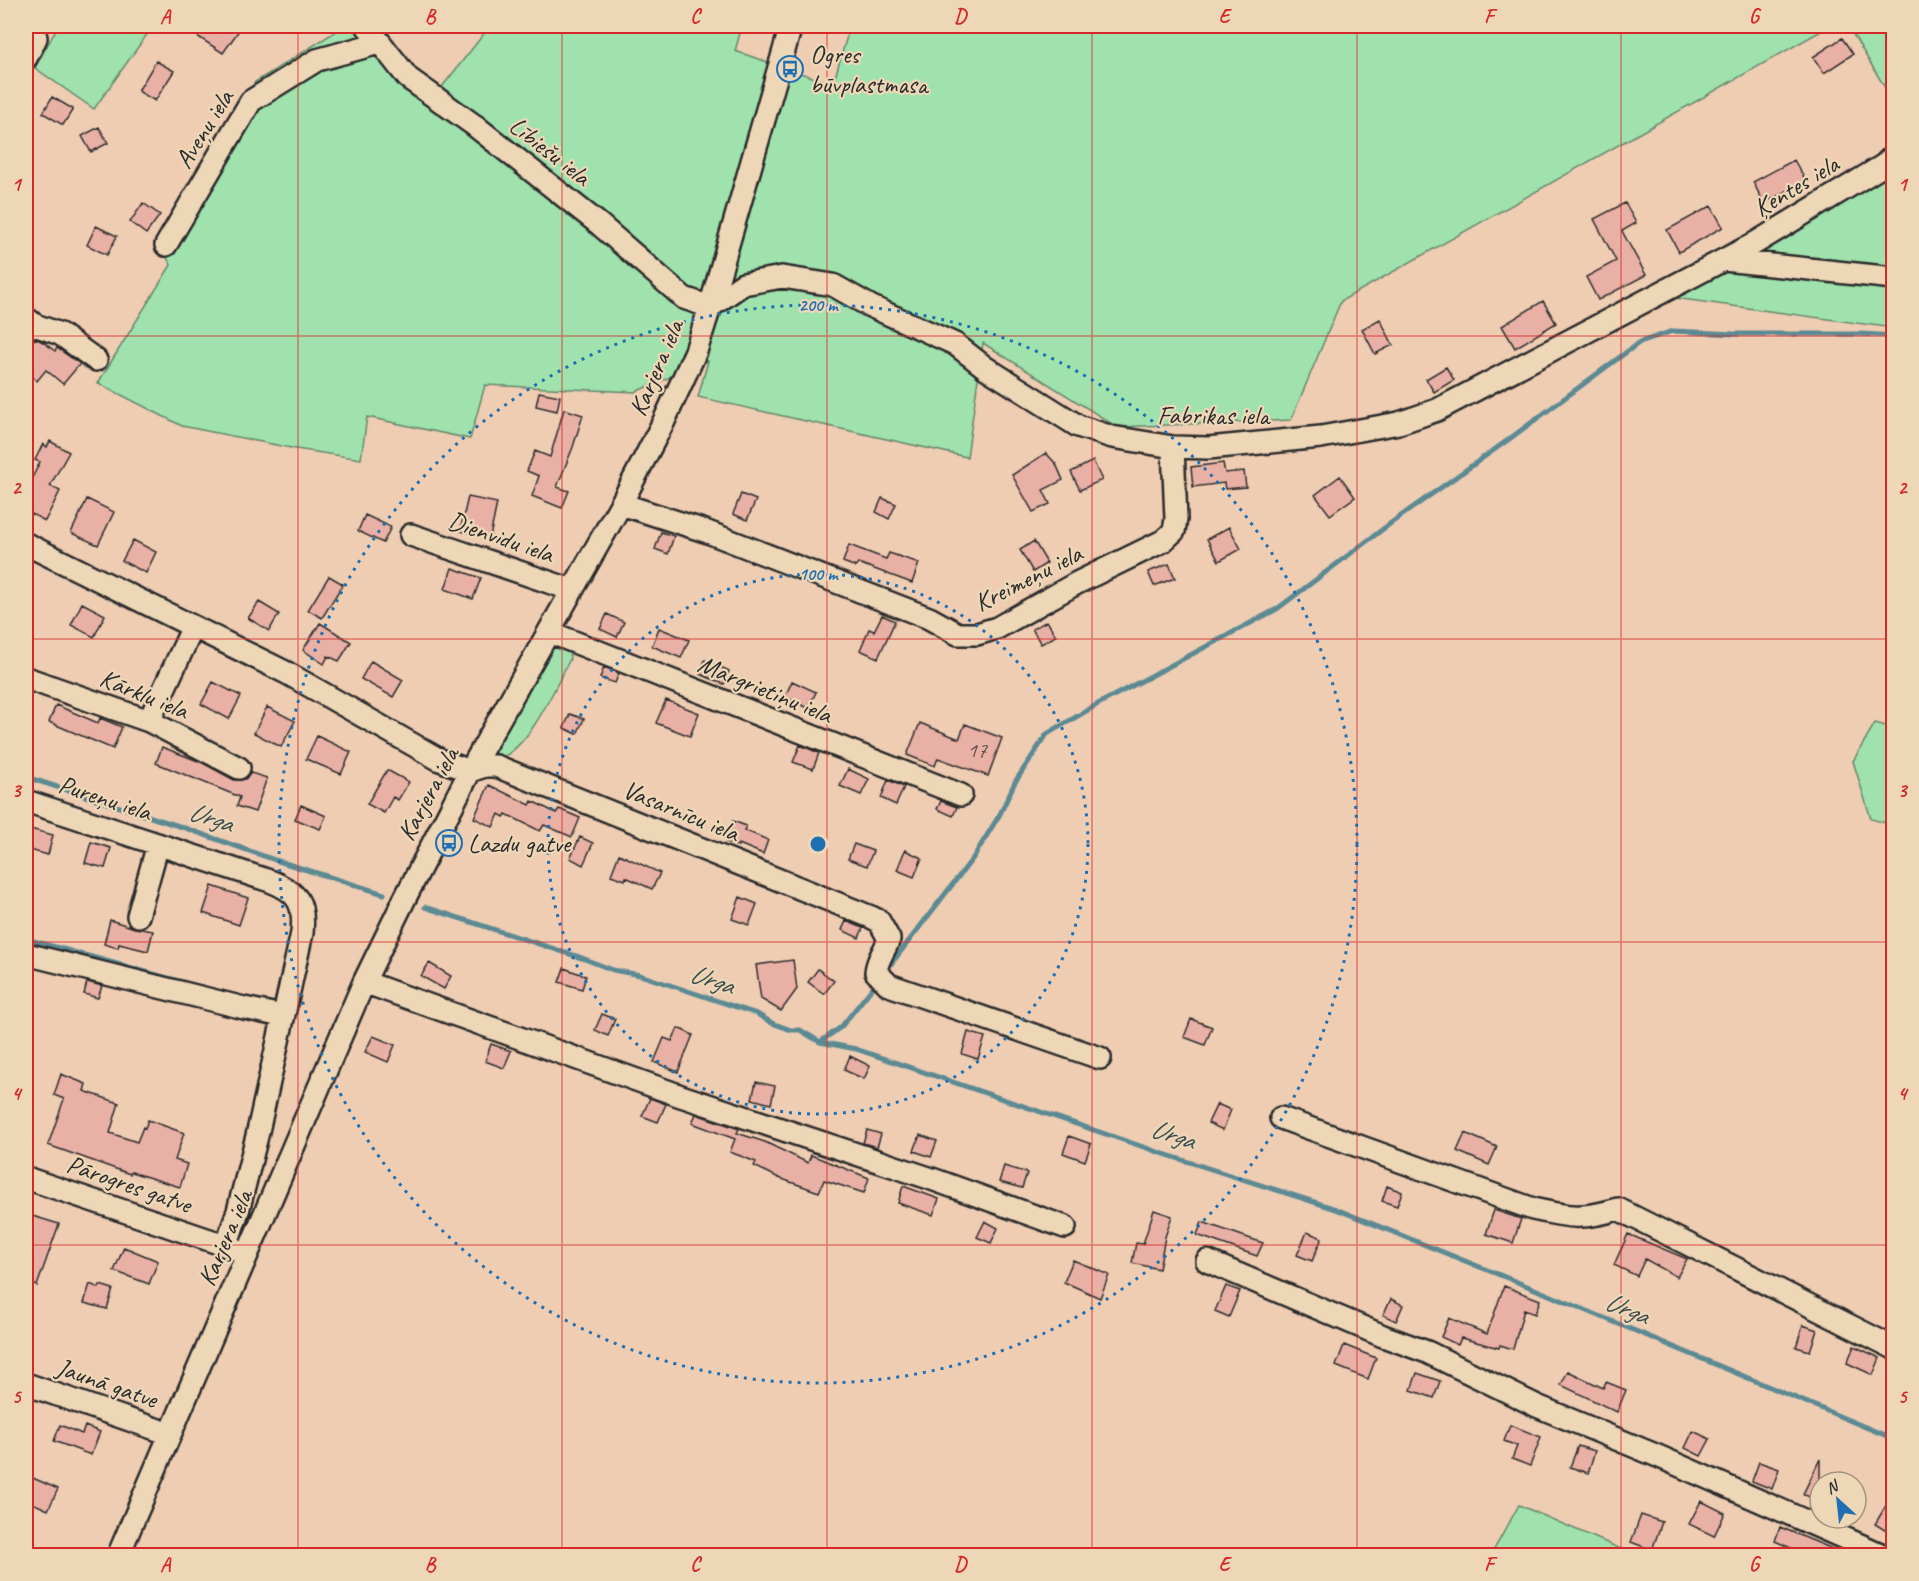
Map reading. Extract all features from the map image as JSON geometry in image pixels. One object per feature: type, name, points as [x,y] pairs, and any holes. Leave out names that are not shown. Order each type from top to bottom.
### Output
[{"type":"street","points":[[26,58],[36,38],[34,26]]},
{"type":"street","name":"Lībiešu iela","points":[[367,26],[408,78],[474,125],[590,217],[684,298],[710,307]]},
{"type":"street","name":"Karjera iela","points":[[118,1556],[364,982],[470,771],[621,504],[682,383],[696,351],[710,307],[792,26]]},
{"type":"street","name":"Aveņu iela","points":[[166,245],[251,101],[317,60],[380,43]]},
{"type":"street","name":"Ķentes iela","points":[[1724,260],[1884,165],[1893,155]]},
{"type":"street","points":[[1724,260],[1893,278]]},
{"type":"street","name":"Fabrikas iela","points":[[710,307],[743,284],[782,277],[833,285],[870,306],[955,344],[986,368],[1078,426],[1112,437],[1173,447],[1208,448],[1320,437],[1399,423],[1437,410],[1724,260]]},
{"type":"street","points":[[26,318],[60,334],[96,360]]},
{"type":"street","name":"Kreimeņu iela","points":[[621,504],[705,531],[929,618],[958,634],[977,634],[997,628],[1077,583],[1163,541],[1174,531],[1176,519],[1173,447]]},
{"type":"street","name":"Dienvidu iela","points":[[411,535],[572,590]]},
{"type":"street","points":[[26,544],[287,673],[440,760],[470,771]]},
{"type":"street","points":[[149,721],[193,627]]},
{"type":"street","name":"Margrietiņu iela","points":[[549,632],[961,795]]},
{"type":"street","name":"Kārklu iela","points":[[26,678],[149,721],[239,768]]},
{"type":"street","name":"Vasarnīcu iela","points":[[470,771],[486,766],[496,766],[871,917],[879,921],[889,939],[884,952],[876,962],[876,972],[888,985],[1100,1058]]},
{"type":"street","name":"Pureņu iela","points":[[26,801],[284,886],[295,895],[302,908],[303,918],[298,950],[257,1137],[238,1211],[226,1246]]},
{"type":"street","points":[[138,916],[158,844]]},
{"type":"street","points":[[26,954],[282,1016]]},
{"type":"street","points":[[364,982],[681,1096],[932,1179],[1065,1227]]},
{"type":"street","points":[[1281,1118],[1533,1209],[1572,1217],[1598,1215],[1618,1209],[1893,1348]]},
{"type":"street","name":"Pārogres gatve","points":[[26,1178],[248,1254]]},
{"type":"street","points":[[1207,1261],[1383,1336],[1427,1352],[1537,1406],[1660,1456],[1885,1556]]},
{"type":"street","name":"Jaunā gatve","points":[[26,1384],[171,1434]]},
{"type":"green space","points":[[58,26],[153,26],[94,109],[35,68]]},
{"type":"green space","points":[[332,26],[358,26],[431,104],[490,26],[742,26],[735,51],[833,84],[850,26],[1830,26],[1341,301],[1291,420],[1117,427],[983,343],[967,457],[698,397],[708,361],[635,392],[485,385],[470,439],[367,417],[361,459],[296,449],[182,426],[98,383],[171,265],[157,240],[255,82],[335,32]]},
{"type":"green space","points":[[1848,26],[1893,26],[1893,101]]},
{"type":"green space","points":[[1893,170],[1893,328],[1675,298]]},
{"type":"green space","points":[[553,644],[569,650],[570,659],[549,701],[520,743],[497,760],[491,757],[490,752]]},
{"type":"green space","points":[[1875,723],[1893,728],[1893,825],[1871,819],[1853,761]]},
{"type":"green space","points":[[1519,1505],[1635,1555],[1491,1555]]},
{"type":"building","points":[[200,26],[242,26],[223,53],[194,34]]},
{"type":"building","points":[[1842,38],[1853,54],[1824,73],[1813,57]]},
{"type":"building","points":[[156,61],[174,71],[155,101],[138,91]]},
{"type":"building","points":[[52,97],[73,109],[63,125],[43,113]]},
{"type":"building","points":[[99,127],[108,143],[91,152],[82,136]]},
{"type":"building","points":[[1794,160],[1806,181],[1764,203],[1753,182]]},
{"type":"building","points":[[143,203],[160,215],[146,234],[130,222]]},
{"type":"building","points":[[1625,203],[1636,223],[1622,231],[1646,275],[1598,300],[1586,277],[1616,261],[1594,219]]},
{"type":"building","points":[[1711,206],[1723,227],[1679,252],[1667,230]]},
{"type":"building","points":[[96,226],[117,236],[107,255],[87,245]]},
{"type":"building","points":[[1543,301],[1556,323],[1515,348],[1502,326]]},
{"type":"building","points":[[1380,319],[1393,345],[1375,354],[1362,329]]},
{"type":"building","points":[[35,338],[55,351],[57,348],[80,364],[63,384],[46,370],[37,381],[26,371],[26,349]]},
{"type":"building","points":[[1446,367],[1454,380],[1434,392],[1426,379]]},
{"type":"building","points":[[539,392],[560,396],[557,411],[536,406]]},
{"type":"building","points":[[564,409],[583,415],[557,487],[569,491],[562,508],[532,496],[539,476],[527,471],[535,451],[550,457]]},
{"type":"building","points":[[50,441],[69,452],[50,486],[60,491],[45,521],[26,511],[26,490],[40,462],[35,460],[43,444],[47,447]]},
{"type":"building","points":[[1046,453],[1056,464],[1063,480],[1043,490],[1050,504],[1033,512],[1012,475]]},
{"type":"building","points":[[1093,461],[1102,480],[1080,490],[1071,472]]},
{"type":"building","points":[[1223,463],[1225,473],[1244,471],[1246,487],[1225,489],[1224,483],[1193,487],[1191,467]]},
{"type":"building","points":[[1340,476],[1355,497],[1330,515],[1315,495]]},
{"type":"building","points":[[741,494],[756,500],[747,520],[733,514]]},
{"type":"building","points":[[468,497],[497,503],[490,537],[460,531]]},
{"type":"building","points":[[882,498],[896,504],[889,519],[876,512]]},
{"type":"building","points":[[87,499],[114,512],[98,545],[71,533]]},
{"type":"building","points":[[365,515],[391,527],[383,543],[358,531]]},
{"type":"building","points":[[1229,527],[1241,549],[1219,561],[1207,539]]},
{"type":"building","points":[[661,532],[674,536],[668,554],[655,549]]},
{"type":"building","points":[[133,540],[156,552],[146,573],[122,561]]},
{"type":"building","points":[[1034,541],[1047,563],[1033,572],[1020,550]]},
{"type":"building","points":[[849,545],[886,559],[889,553],[919,563],[912,583],[858,563],[856,567],[843,562]]},
{"type":"building","points":[[1169,564],[1175,578],[1154,586],[1148,572]]},
{"type":"building","points":[[452,568],[481,578],[473,599],[445,589]]},
{"type":"building","points":[[329,576],[343,584],[322,618],[308,610]]},
{"type":"building","points":[[259,602],[279,614],[269,631],[248,618]]},
{"type":"building","points":[[82,603],[105,615],[94,637],[71,625]]},
{"type":"building","points":[[607,614],[624,622],[617,637],[600,629]]},
{"type":"building","points":[[882,615],[895,621],[878,658],[860,650],[869,629],[874,631]]},
{"type":"building","points":[[1047,621],[1056,636],[1041,644],[1032,629]]},
{"type":"building","points":[[320,623],[351,642],[339,661],[328,656],[324,664],[303,650]]},
{"type":"building","points":[[659,628],[689,640],[681,658],[652,646]]},
{"type":"building","points":[[705,660],[729,671],[724,684],[700,674]]},
{"type":"building","points":[[371,661],[403,680],[393,697],[361,679]]},
{"type":"building","points":[[604,667],[619,673],[615,683],[600,678]]},
{"type":"building","points":[[792,681],[816,692],[808,708],[785,697]]},
{"type":"building","points":[[213,682],[241,696],[229,719],[201,704]]},
{"type":"building","points":[[666,700],[699,713],[690,736],[656,723]]},
{"type":"building","points":[[56,705],[98,723],[100,718],[122,727],[113,749],[49,722]]},
{"type":"building","points":[[267,707],[295,721],[281,747],[254,733]]},
{"type":"building","points":[[570,714],[584,719],[577,734],[564,728]]},
{"type":"building","points":[[920,723],[959,739],[965,724],[1002,738],[988,776],[938,758],[935,766],[907,755]]},
{"type":"building","points":[[317,736],[351,752],[341,774],[306,759]]},
{"type":"building","points":[[800,745],[819,753],[813,769],[793,762]]},
{"type":"building","points":[[162,747],[203,763],[234,780],[245,779],[251,773],[267,778],[255,812],[237,806],[240,797],[156,763]]},
{"type":"building","points":[[848,769],[869,779],[861,795],[840,786]]},
{"type":"building","points":[[387,770],[409,782],[398,800],[393,797],[384,813],[367,804]]},
{"type":"building","points":[[888,780],[904,787],[896,805],[881,798]]},
{"type":"building","points":[[489,785],[530,805],[532,801],[556,813],[559,809],[580,818],[572,837],[544,825],[540,831],[506,814],[504,817],[499,814],[493,827],[474,818]]},
{"type":"building","points":[[941,801],[957,807],[953,816],[937,809]]},
{"type":"building","points":[[301,805],[326,816],[320,829],[295,819]]},
{"type":"building","points":[[733,821],[746,826],[744,830],[768,840],[763,854],[739,844],[738,846],[726,842]]},
{"type":"building","points":[[30,829],[53,835],[48,855],[26,849]]},
{"type":"building","points":[[580,837],[593,843],[583,865],[570,858]]},
{"type":"building","points":[[91,842],[111,848],[105,868],[85,863]]},
{"type":"building","points":[[854,844],[873,851],[867,866],[848,859]]},
{"type":"building","points":[[905,850],[922,858],[914,877],[897,870]]},
{"type":"building","points":[[619,854],[660,873],[652,889],[626,877],[625,880],[611,875]]},
{"type":"building","points":[[212,886],[248,898],[239,925],[203,913]]},
{"type":"building","points":[[740,897],[757,904],[749,925],[732,919]]},
{"type":"building","points":[[110,920],[153,931],[148,951],[119,944],[118,948],[104,944]]},
{"type":"building","points":[[846,921],[863,928],[859,938],[842,930]]},
{"type":"building","points":[[793,960],[797,989],[781,1011],[761,999],[756,965]]},
{"type":"building","points":[[429,963],[451,976],[444,989],[421,976]]},
{"type":"building","points":[[564,968],[586,976],[582,989],[559,982]]},
{"type":"building","points":[[818,969],[834,981],[824,994],[808,982]]},
{"type":"building","points":[[87,982],[102,986],[98,998],[84,994]]},
{"type":"building","points":[[602,1014],[615,1019],[608,1036],[595,1030]]},
{"type":"building","points":[[1191,1019],[1212,1027],[1205,1045],[1184,1037]]},
{"type":"building","points":[[678,1028],[693,1035],[678,1072],[654,1062],[664,1038],[672,1041]]},
{"type":"building","points":[[968,1032],[985,1037],[978,1059],[962,1054]]},
{"type":"building","points":[[373,1036],[395,1045],[388,1062],[365,1052]]},
{"type":"building","points":[[491,1044],[511,1051],[504,1068],[485,1061]]},
{"type":"building","points":[[850,1056],[870,1066],[864,1079],[844,1070]]},
{"type":"building","points":[[61,1074],[86,1084],[84,1091],[119,1103],[110,1133],[137,1142],[148,1120],[184,1133],[175,1160],[187,1164],[180,1187],[131,1172],[130,1174],[48,1145],[64,1099],[54,1095]]},
{"type":"building","points":[[756,1082],[775,1086],[771,1104],[752,1099]]},
{"type":"building","points":[[650,1098],[666,1104],[658,1122],[642,1116]]},
{"type":"building","points":[[1217,1104],[1231,1110],[1223,1130],[1208,1123]]},
{"type":"building","points":[[696,1114],[739,1129],[737,1133],[765,1142],[808,1163],[811,1155],[869,1178],[864,1193],[824,1180],[819,1192],[779,1178],[754,1166],[756,1162],[730,1152],[735,1139],[692,1123]]},
{"type":"building","points":[[867,1130],[881,1134],[877,1147],[863,1143]]},
{"type":"building","points":[[1465,1133],[1497,1147],[1489,1165],[1457,1151]]},
{"type":"building","points":[[920,1135],[937,1141],[931,1157],[914,1151]]},
{"type":"building","points":[[1069,1136],[1091,1144],[1085,1161],[1063,1153]]},
{"type":"building","points":[[1004,1166],[1027,1173],[1022,1188],[999,1182]]},
{"type":"building","points":[[903,1186],[939,1199],[933,1215],[898,1203]]},
{"type":"building","points":[[1387,1186],[1402,1192],[1397,1206],[1382,1201]]},
{"type":"building","points":[[1154,1210],[1172,1216],[1159,1269],[1132,1263],[1136,1243],[1143,1244]]},
{"type":"building","points":[[1494,1210],[1521,1219],[1513,1243],[1486,1234]]},
{"type":"building","points":[[26,1214],[59,1224],[37,1286],[26,1281]]},
{"type":"building","points":[[985,1221],[998,1228],[991,1243],[977,1237]]},
{"type":"building","points":[[1202,1222],[1263,1243],[1257,1256],[1197,1235]]},
{"type":"building","points":[[1307,1232],[1322,1238],[1312,1261],[1297,1255]]},
{"type":"building","points":[[1628,1234],[1687,1259],[1677,1277],[1645,1259],[1637,1276],[1614,1265]]},
{"type":"building","points":[[124,1247],[158,1261],[149,1284],[114,1271]]},
{"type":"building","points":[[1073,1260],[1109,1275],[1100,1298],[1064,1282]]},
{"type":"building","points":[[90,1284],[99,1288],[100,1285],[113,1289],[107,1309],[84,1303]]},
{"type":"building","points":[[1226,1286],[1240,1291],[1229,1317],[1215,1311]]},
{"type":"building","points":[[1504,1286],[1540,1300],[1535,1314],[1524,1310],[1513,1349],[1500,1345],[1499,1348],[1461,1338],[1458,1345],[1441,1337],[1449,1318],[1487,1334]]},
{"type":"building","points":[[1391,1299],[1403,1305],[1396,1321],[1383,1315]]},
{"type":"building","points":[[1803,1325],[1817,1330],[1810,1351],[1796,1347]]},
{"type":"building","points":[[1344,1345],[1376,1358],[1368,1379],[1336,1366]]},
{"type":"building","points":[[1854,1346],[1880,1358],[1873,1375],[1847,1363]]},
{"type":"building","points":[[1568,1371],[1603,1388],[1606,1382],[1626,1390],[1617,1412],[1561,1385]]},
{"type":"building","points":[[1417,1373],[1440,1381],[1434,1398],[1411,1390]]},
{"type":"building","points":[[60,1425],[82,1434],[85,1426],[100,1432],[91,1455],[54,1441]]},
{"type":"building","points":[[1510,1425],[1541,1437],[1530,1466],[1512,1459],[1517,1446],[1504,1441]]},
{"type":"building","points":[[1693,1431],[1710,1439],[1701,1456],[1685,1448]]},
{"type":"building","points":[[1578,1446],[1595,1451],[1588,1473],[1570,1467]]},
{"type":"building","points":[[1820,1459],[1820,1470],[1815,1470]]},
{"type":"building","points":[[1759,1462],[1779,1469],[1772,1489],[1752,1481]]},
{"type":"building","points":[[26,1475],[58,1489],[48,1510],[26,1500]]},
{"type":"building","points":[[1808,1484],[1808,1496],[1803,1494]]},
{"type":"building","points":[[1893,1494],[1893,1522],[1888,1532],[1875,1524]]},
{"type":"building","points":[[1701,1501],[1725,1513],[1714,1536],[1689,1524]]},
{"type":"building","points":[[1641,1515],[1662,1522],[1652,1550],[1631,1542]]},
{"type":"building","points":[[1780,1527],[1847,1556],[1809,1556],[1775,1541]]},
{"type":"waterway","points":[[891,964],[973,858],[1000,814],[1015,782],[1047,734],[1098,704],[1277,609],[1640,342],[1673,331],[1894,336]]},
{"type":"waterway","name":"Urga","points":[[26,777],[384,894]]},
{"type":"waterway","name":"Urga","points":[[425,907],[613,970],[640,975],[757,1014],[772,1023],[791,1030],[800,1030],[820,1042],[856,1049],[1164,1154],[1336,1209],[1894,1439]]},
{"type":"waterway","points":[[26,939],[201,987]]},
{"type":"waterway","points":[[820,1042],[841,1027],[873,987]]},
{"type":"place","name":"Ogres būvplastmasa","points":[[790,69]]},
{"type":"place","name":"Lazdu gatve","points":[[449,843]]}]
